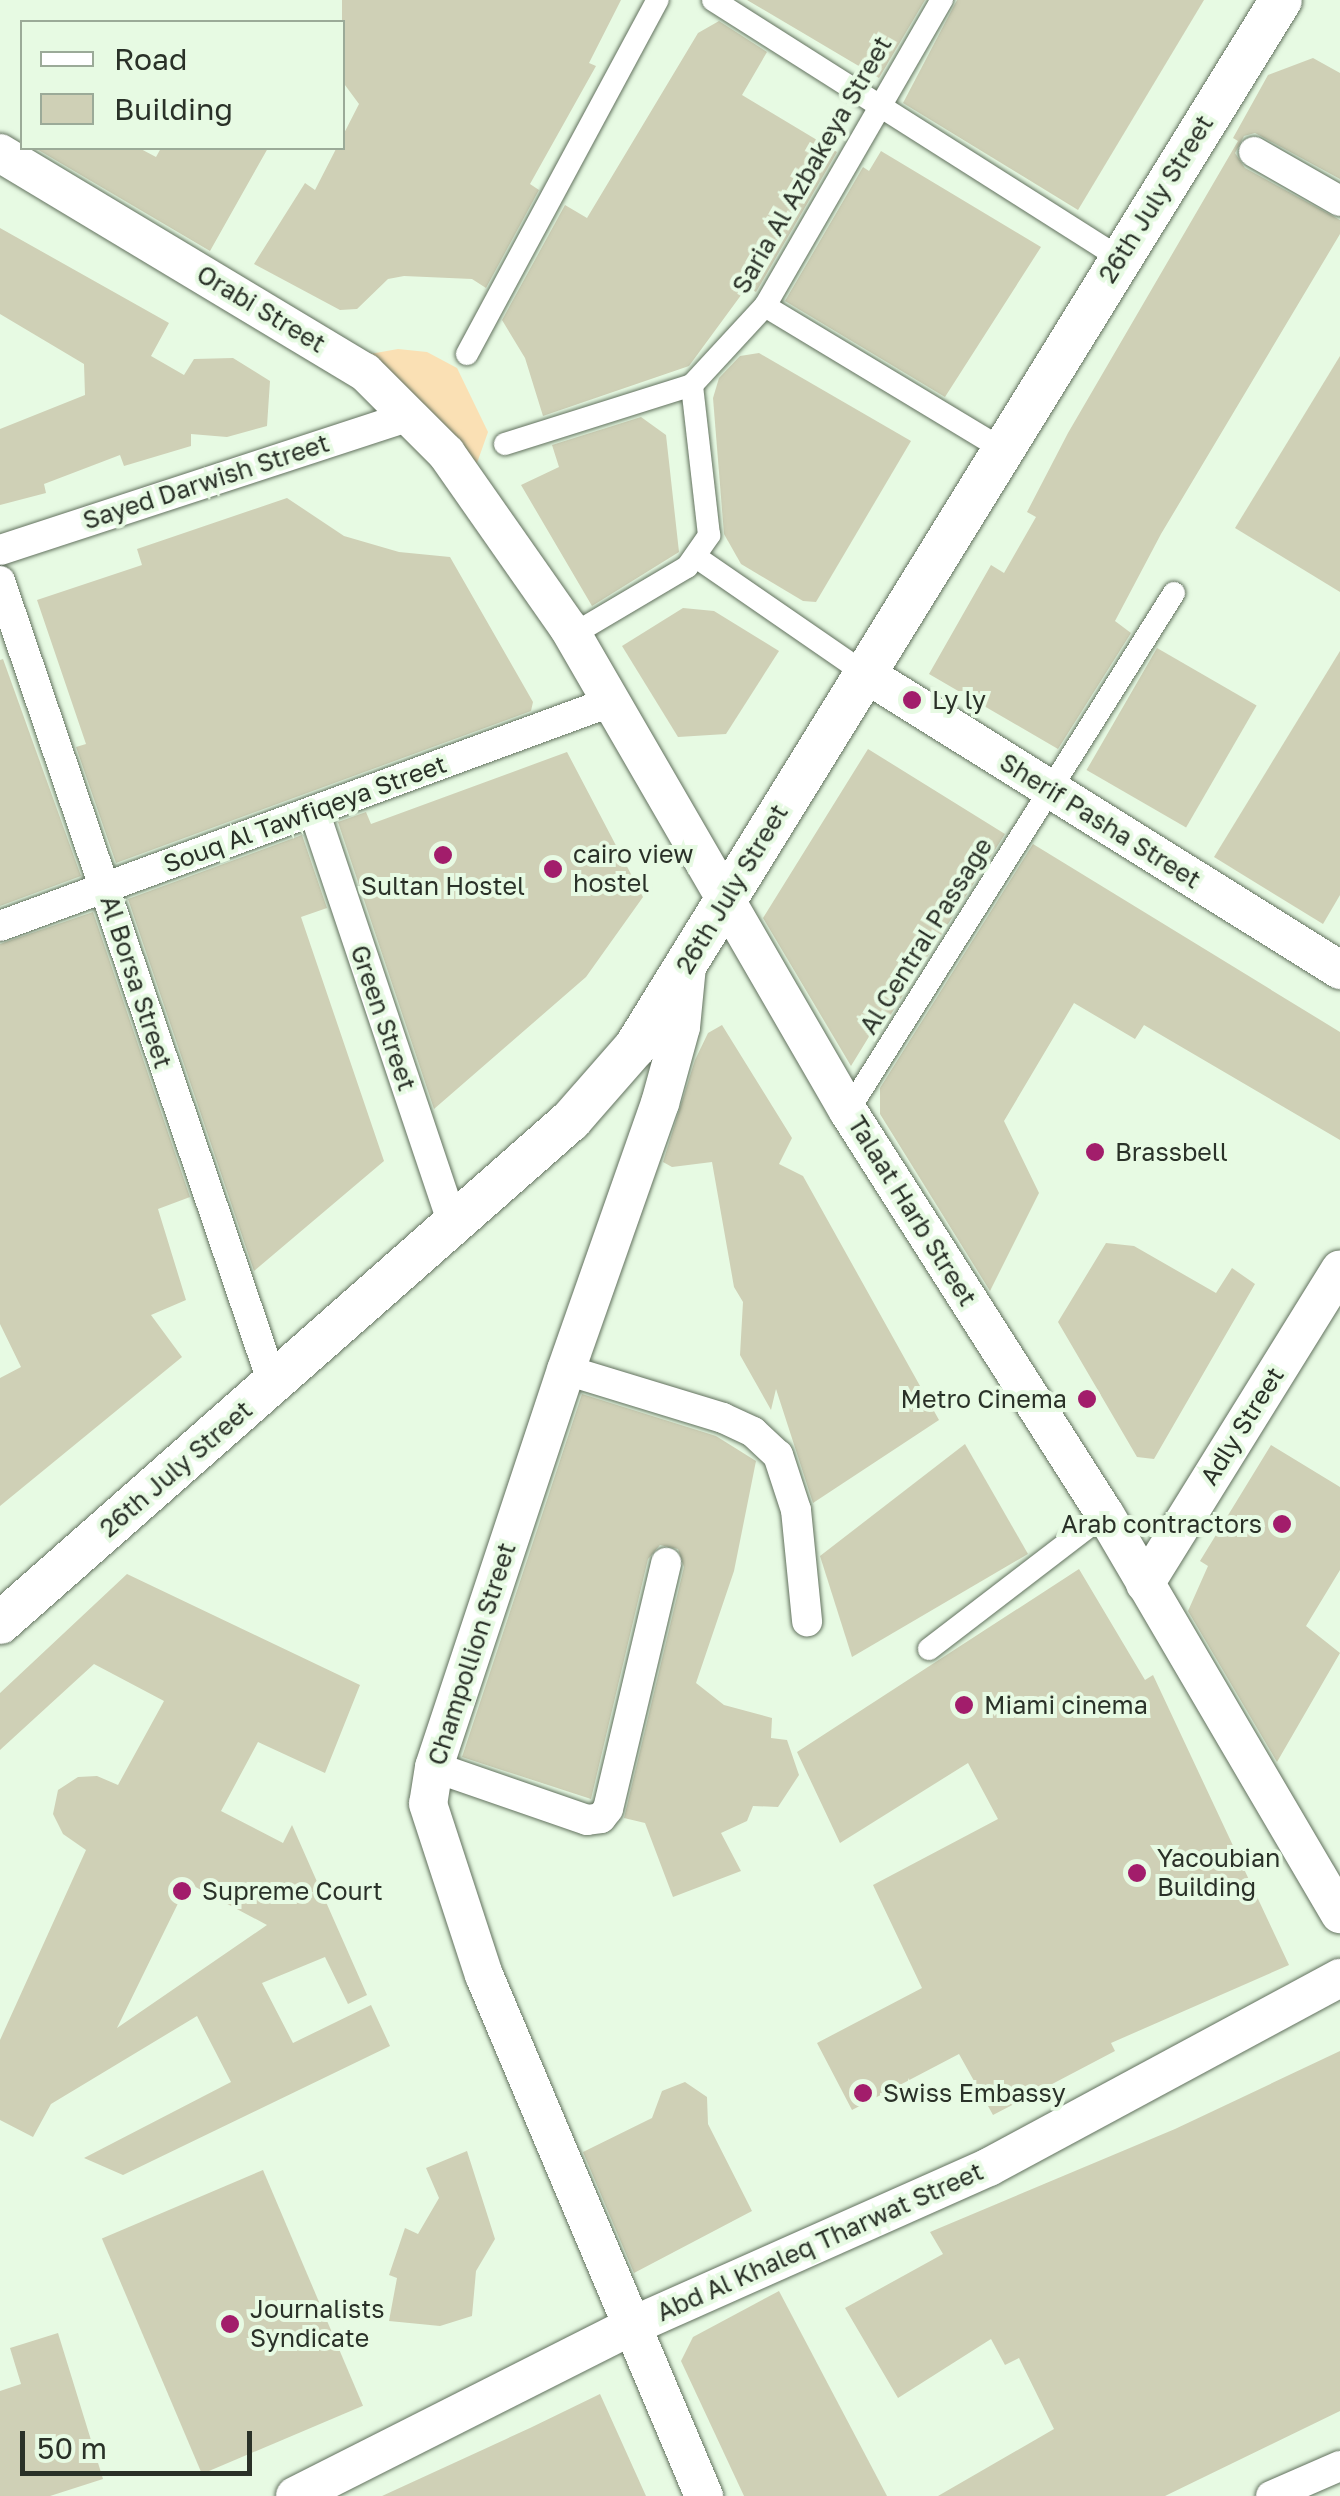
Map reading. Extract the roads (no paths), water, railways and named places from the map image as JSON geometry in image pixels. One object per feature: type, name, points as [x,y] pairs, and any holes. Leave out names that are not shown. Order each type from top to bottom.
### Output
[{"type":"main road","name":"26th July Street","points":[[0,1624],[605,1085],[686,966],[862,670],[1281,0]]},
{"type":"street","points":[[467,354],[658,0]]},
{"type":"street","points":[[713,0],[1119,258]]},
{"type":"street","name":"Saria Al Azbakeya Street","points":[[692,385],[764,306],[878,104],[942,0]]},
{"type":"street","points":[[1254,152],[1340,200]]},
{"type":"street","name":"Orabi Street","points":[[0,153],[340,356],[412,415],[484,508]]},
{"type":"street","points":[[764,306],[1000,448]]},
{"type":"street","points":[[505,444],[692,385],[710,535],[696,557],[572,635]]},
{"type":"street","name":"Sayed Darwish Street","points":[[0,550],[412,415]]},
{"type":"street","name":"Talaat Harb Street","points":[[484,508],[572,635],[848,1111],[1104,1514],[1340,1914]]},
{"type":"street","points":[[696,557],[862,670]]},
{"type":"street","name":"Al Borsa Street","points":[[0,581],[273,1384]]},
{"type":"street","name":"Al Central Passage","points":[[848,1111],[1174,593]]},
{"type":"street","name":"Sherif Pasha Street","points":[[862,670],[1340,970]]},
{"type":"street","name":"Souq Al Tawfiqeya Street","points":[[0,926],[610,702]]},
{"type":"street","name":"Green Street","points":[[314,811],[453,1224]]},
{"type":"street","name":"Champollion Street","points":[[686,966],[681,1026],[660,1103],[434,1767],[428,1804],[484,1975],[704,2496]]},
{"type":"street","name":"Adly Street","points":[[1145,1584],[1340,1269]]},
{"type":"street","points":[[566,1370],[723,1418],[753,1432],[778,1456],[796,1510],[807,1621]]},
{"type":"street","points":[[929,1649],[1104,1514]]},
{"type":"street","points":[[434,1767],[587,1820],[600,1818],[608,1809],[666,1563]]},
{"type":"street","name":"Abd Al Khaleq Tharwat Street","points":[[295,2496],[632,2326],[988,2167],[1340,1978]]},
{"type":"street","points":[[1271,2496],[1306,2489],[1340,2466]]},
{"type":"place","name":"Ly ly","points":[[912,700]]},
{"type":"place","name":"Sultan Hostel","points":[[443,855]]},
{"type":"place","name":"cairo view hostel","points":[[553,869]]},
{"type":"place","name":"Brassbell","points":[[1095,1152]]},
{"type":"place","name":"Metro Cinema","points":[[1087,1399]]},
{"type":"place","name":"Arab contractors","points":[[1282,1524]]},
{"type":"place","name":"Miami cinema","points":[[964,1705]]},
{"type":"place","name":"Yacoubian Building","points":[[1137,1873]]},
{"type":"place","name":"Supreme Court","points":[[182,1891]]},
{"type":"place","name":"Swiss Embassy","points":[[863,2093]]},
{"type":"place","name":"Journalists Syndicate","points":[[230,2324]]}]
